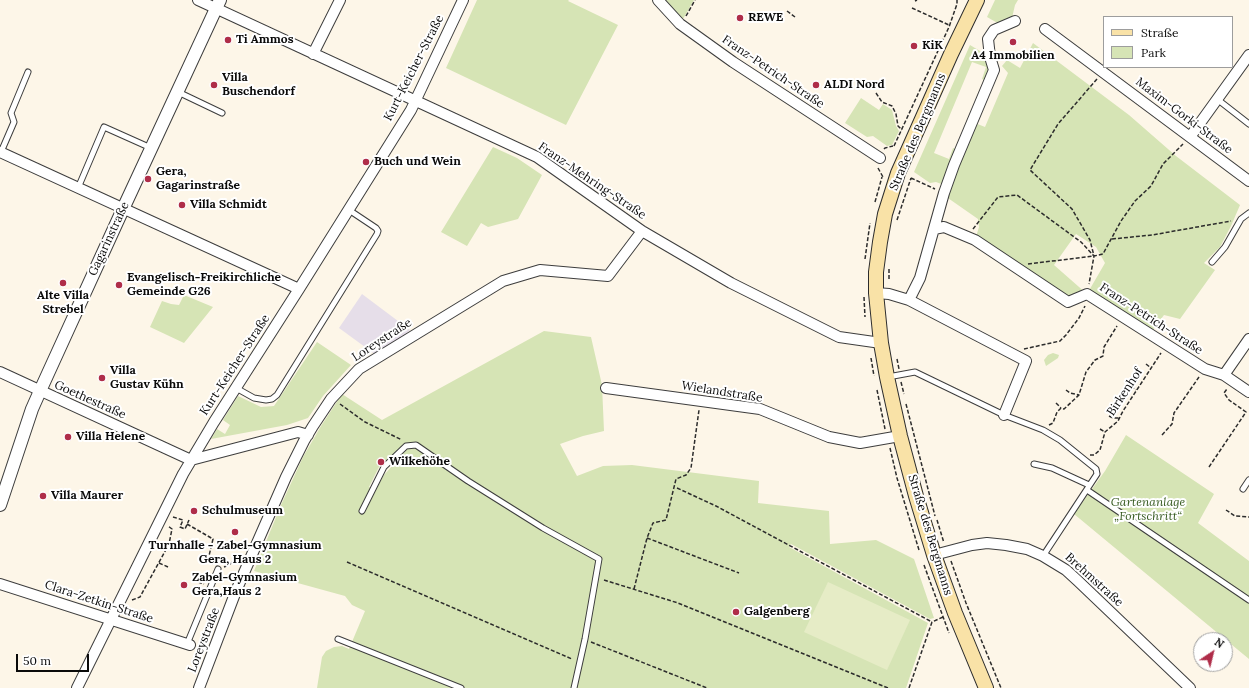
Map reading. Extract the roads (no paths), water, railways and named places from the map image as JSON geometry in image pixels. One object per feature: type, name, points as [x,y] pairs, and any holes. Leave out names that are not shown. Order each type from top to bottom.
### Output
[{"type":"main road","name":"Straße des Bergmanns","points":[[977,0],[969,6],[898,173],[885,214],[876,272],[882,293],[881,343],[894,376],[900,436],[941,553],[955,613],[986,688]]},
{"type":"street","name":"Franz-Mehring-Straße","points":[[198,0],[218,4],[313,54],[537,157],[642,231],[731,283],[839,337],[881,343]]},
{"type":"street","points":[[313,54],[340,0]]},
{"type":"street","name":"Kurt-Keicher-Straße","points":[[77,688],[183,474],[411,110],[463,0]]},
{"type":"street","name":"Franz-Petrich-Straße","points":[[658,0],[680,24],[733,62],[880,158]]},
{"type":"street","name":"Gagarinstraße","points":[[0,505],[32,409],[218,4]]},
{"type":"street","points":[[909,300],[920,278],[944,193],[954,165],[994,70],[990,57],[988,39],[994,30],[1015,21]]},
{"type":"street","name":"Maxim-Gorki-Straße","points":[[1045,29],[1249,181]]},
{"type":"street","points":[[1190,137],[1249,55]]},
{"type":"street","points":[[1,152],[299,289]]},
{"type":"street","name":"Franz-Petrich-Straße","points":[[934,229],[944,227],[971,238],[1068,302],[1088,294],[1123,318],[1205,369],[1228,378],[1249,392]]},
{"type":"street","name":"Loreystraße","points":[[199,688],[236,591],[286,477],[308,435],[331,399],[359,369],[502,281],[540,270],[608,276],[642,231]]},
{"type":"street","points":[[882,293],[909,300],[1026,361],[1004,415]]},
{"type":"street","points":[[1228,378],[1249,339]]},
{"type":"street","name":"Goethestraße","points":[[0,372],[191,460]]},
{"type":"street","name":"Wielandstraße","points":[[606,388],[760,409],[829,437],[860,444],[900,436]]},
{"type":"street","points":[[191,460],[298,432],[308,435]]},
{"type":"street","name":"Brehmstraße","points":[[941,553],[972,545],[987,543],[1026,549],[1054,561],[1078,581],[1190,688]]},
{"type":"street","name":"Clara-Zetkin-Straße","points":[[0,584],[189,644]]},
{"type":"lane","points":[[1,152],[14,122],[11,113],[28,72]]},
{"type":"lane","points":[[178,92],[222,112]]},
{"type":"lane","points":[[1217,99],[1249,124]]},
{"type":"lane","points":[[78,188],[104,127],[151,148]]},
{"type":"lane","points":[[236,388],[254,398],[272,400],[277,395],[377,234],[378,231],[376,228],[349,210]]},
{"type":"lane","points":[[1212,262],[1224,247],[1241,219],[1249,213]]},
{"type":"lane","points":[[894,376],[915,372],[1004,415],[1043,430],[1060,440],[1096,469],[1097,474],[1044,556]]},
{"type":"lane","points":[[362,511],[384,467],[406,446],[416,445],[468,481],[543,528],[599,559],[597,578],[585,640],[574,688]]},
{"type":"lane","points":[[1034,464],[1052,468],[1088,488],[1249,600]]},
{"type":"lane","points":[[1243,489],[1249,480]]},
{"type":"lane","points":[[189,644],[218,569]]},
{"type":"lane","points":[[338,639],[461,688]]},
{"type":"place","name":"REWE","points":[[740,18]]},
{"type":"place","name":"Ti Ammos","points":[[228,40]]},
{"type":"place","name":"A4 Immobilien","points":[[1013,42]]},
{"type":"place","name":"KiK","points":[[914,46]]},
{"type":"place","name":"Villa Buschendorf","points":[[214,85]]},
{"type":"place","name":"ALDI Nord","points":[[816,85]]},
{"type":"place","name":"Buch und Wein","points":[[366,162]]},
{"type":"place","name":"Gera, Gagarinstraße","points":[[148,179]]},
{"type":"place","name":"Villa Schmidt","points":[[182,205]]},
{"type":"place","name":"Alte Villa Strebel","points":[[63,283]]},
{"type":"place","name":"Evangelisch-Freikirchliche Gemeinde G26","points":[[119,285]]},
{"type":"place","name":"Villa Gustav Kühn","points":[[102,378]]},
{"type":"place","name":"Villa Helene","points":[[68,437]]},
{"type":"place","name":"Wilkehöhe","points":[[381,462]]},
{"type":"place","name":"Villa Maurer","points":[[43,496]]},
{"type":"place","name":"Schulmuseum","points":[[194,511]]},
{"type":"place","name":"Turnhalle - Zabel-Gymnasium Gera, Haus 2","points":[[235,532]]},
{"type":"place","name":"Zabel-Gymnasium Gera,Haus 2","points":[[184,585]]},
{"type":"place","name":"Galgenberg","points":[[736,612]]},
{"type":"park label","name":"Gartenanlage „Fortschritt“","points":[[1148,510]]}]
